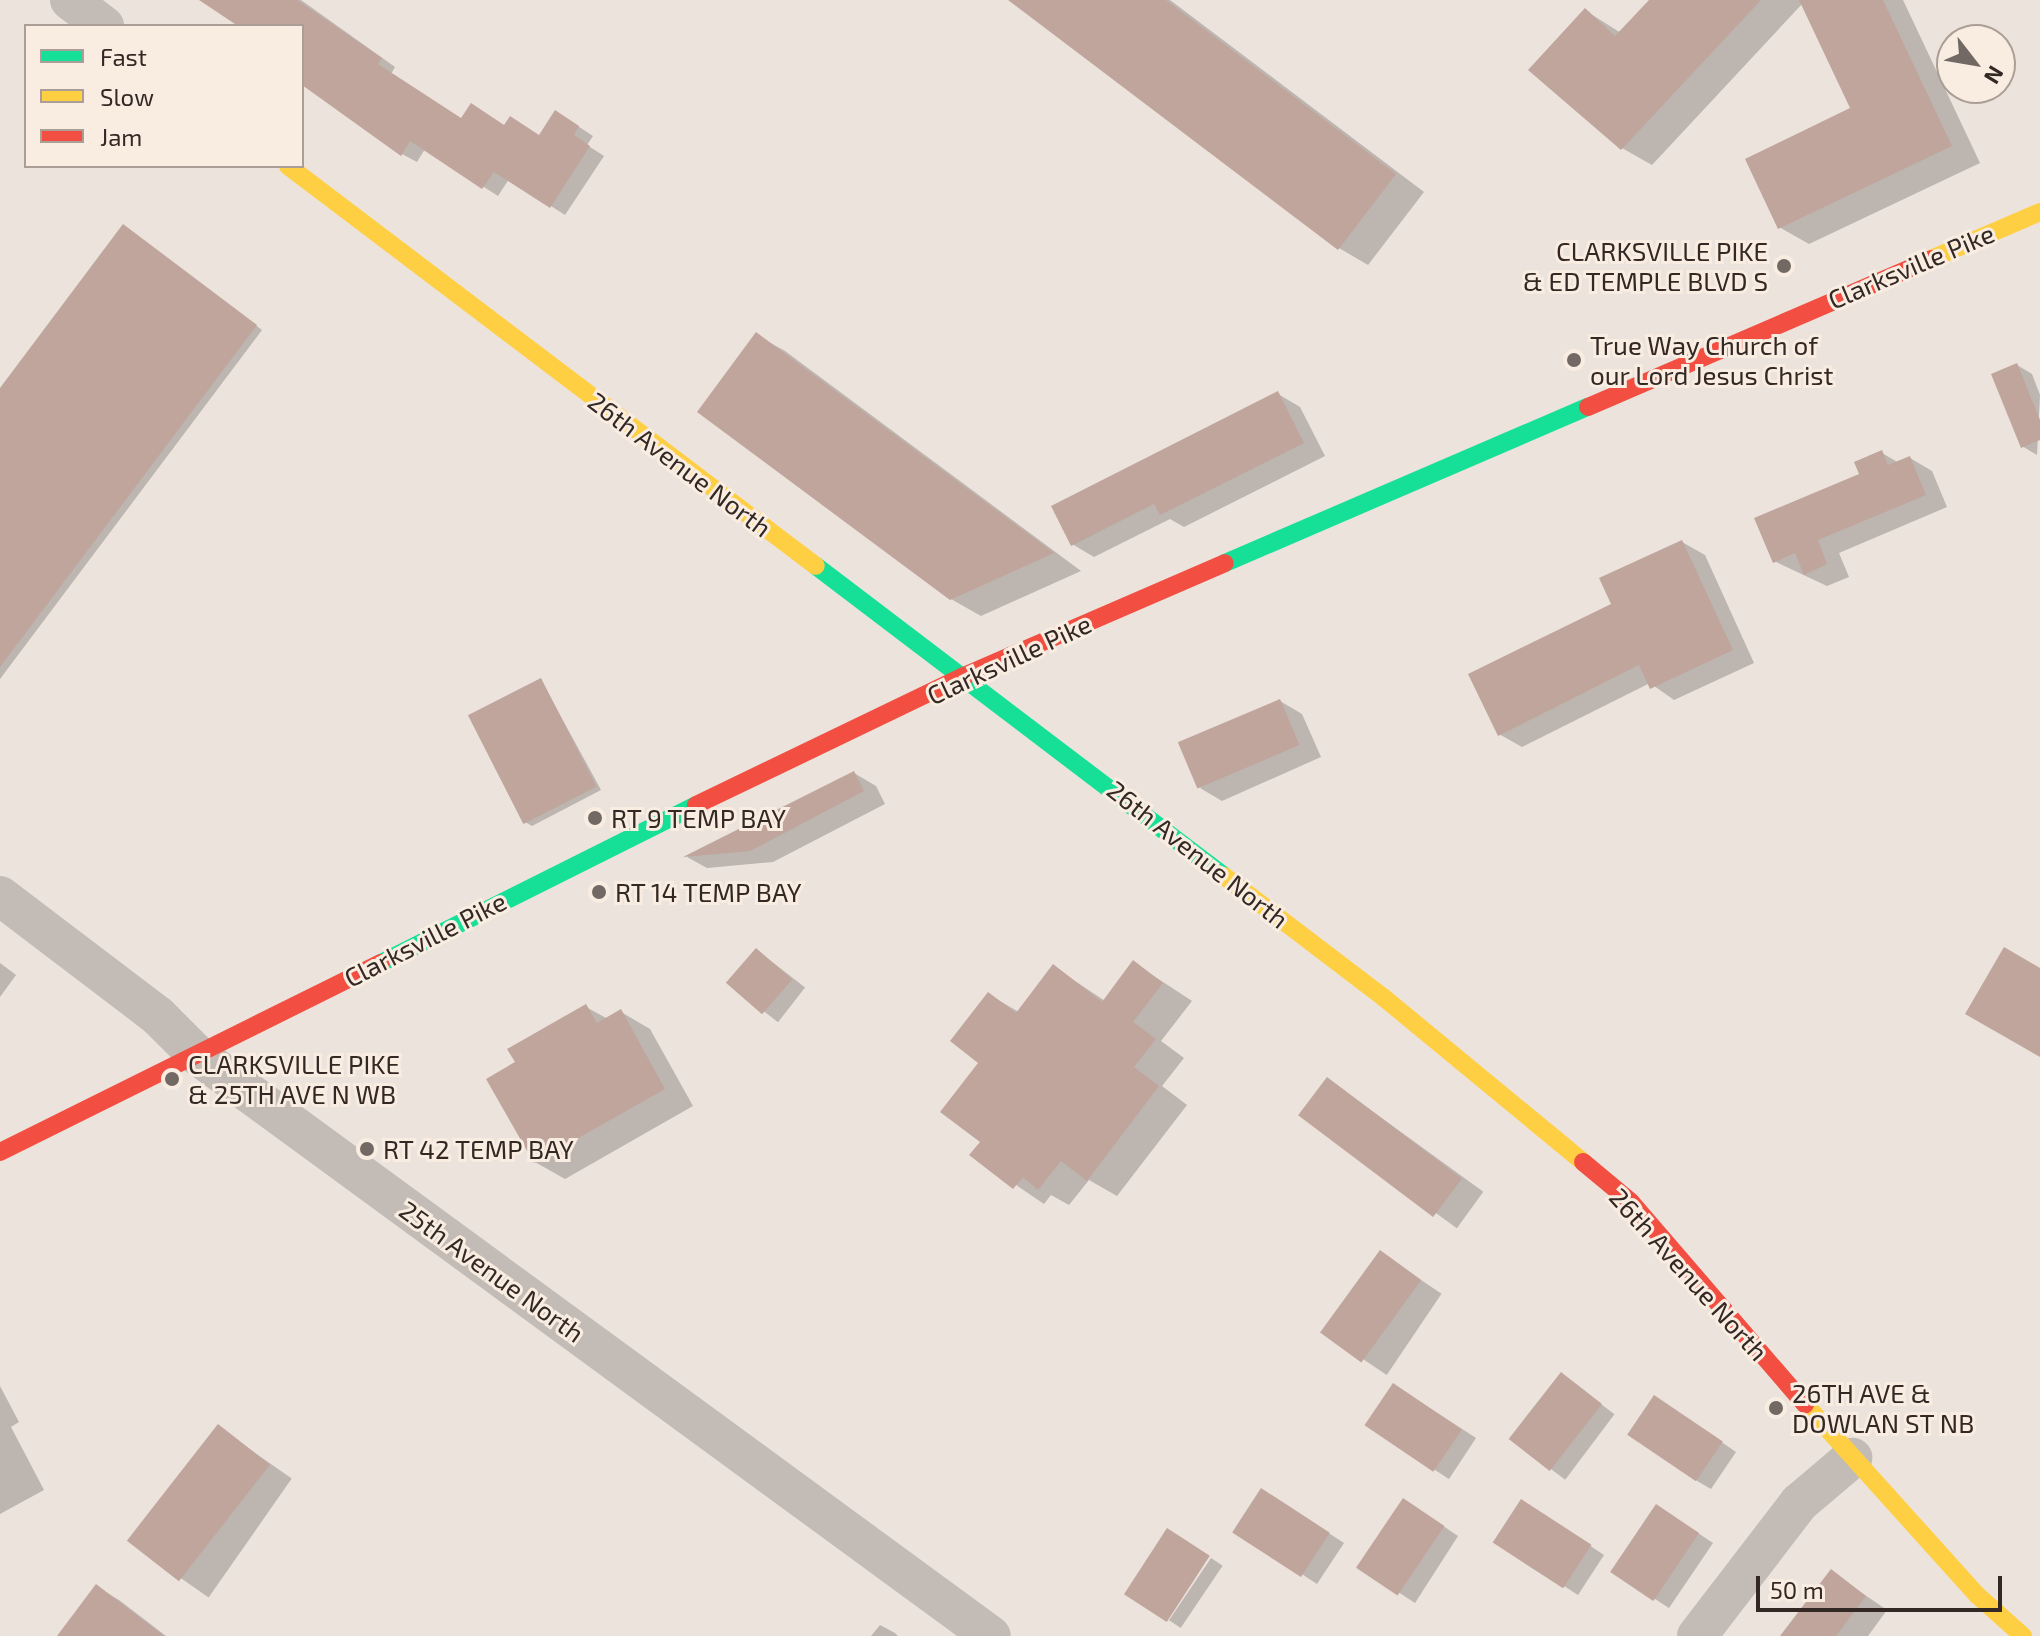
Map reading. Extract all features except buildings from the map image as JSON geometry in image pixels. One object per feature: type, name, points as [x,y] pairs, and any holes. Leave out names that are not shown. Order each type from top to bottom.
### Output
[{"type":"street","points":[[70,0],[101,24]]},
{"type":"street","name":"26th Avenue North","points":[[291,168],[964,676],[1383,997],[1631,1202],[1852,1458],[1977,1595],[2023,1636]]},
{"type":"street","name":"Clarksville Pike","points":[[0,1152],[504,897],[964,676],[2040,212]]},
{"type":"street","name":"25th Avenue North","points":[[0,896],[158,1016],[196,1054],[991,1636]]},
{"type":"street","points":[[1697,1636],[1799,1503],[1852,1458]]},
{"type":"traffic: fast","points":[[1225,563],[1588,407]]},
{"type":"traffic: fast","points":[[816,566],[1224,876]]},
{"type":"traffic: fast","points":[[381,963],[696,805]]},
{"type":"traffic: slow","points":[[291,168],[816,566]]},
{"type":"traffic: slow","points":[[1931,259],[2040,212]]},
{"type":"traffic: slow","points":[[1224,876],[1383,997],[1583,1162]]},
{"type":"traffic: slow","points":[[1805,1404],[1977,1595],[2023,1636]]},
{"type":"traffic: jam","points":[[1588,407],[1931,259]]},
{"type":"traffic: jam","points":[[696,805],[964,676],[1225,563]]},
{"type":"traffic: jam","points":[[0,1152],[381,963]]},
{"type":"traffic: jam","points":[[1583,1162],[1631,1202],[1805,1404]]},
{"type":"place","name":"CLARKSVILLE PIKE & ED TEMPLE BLVD S","points":[[1784,266]]},
{"type":"place","name":"True Way Church of our Lord Jesus Christ","points":[[1574,360]]},
{"type":"place","name":"RT 9 TEMP BAY","points":[[595,818]]},
{"type":"place","name":"RT 14 TEMP BAY","points":[[599,892]]},
{"type":"place","name":"CLARKSVILLE PIKE & 25TH AVE N WB","points":[[172,1079]]},
{"type":"place","name":"RT 42 TEMP BAY","points":[[367,1149]]},
{"type":"place","name":"26TH AVE & DOWLAN ST NB","points":[[1776,1408]]}]
